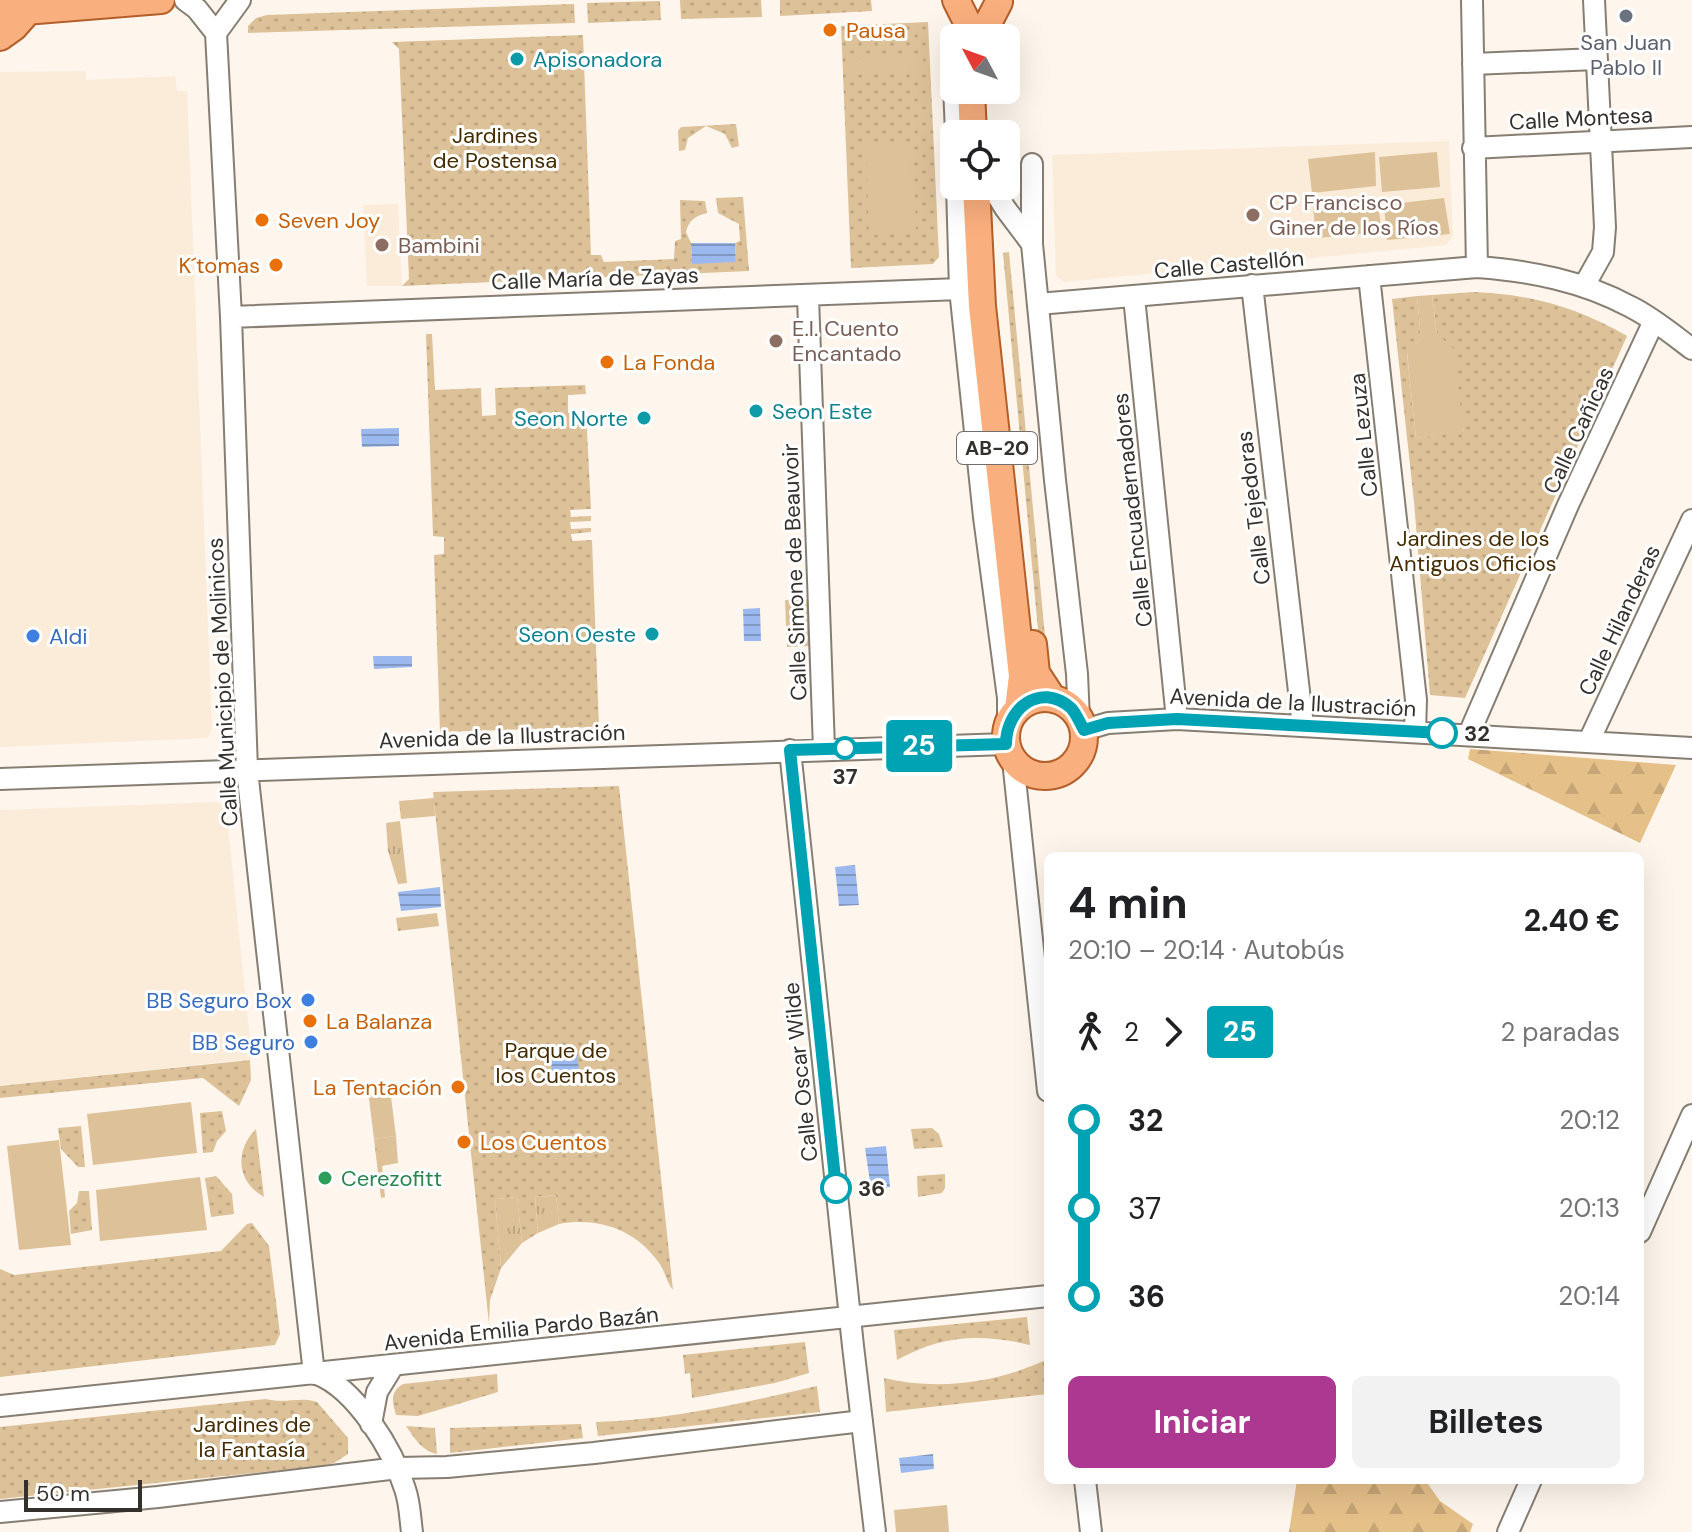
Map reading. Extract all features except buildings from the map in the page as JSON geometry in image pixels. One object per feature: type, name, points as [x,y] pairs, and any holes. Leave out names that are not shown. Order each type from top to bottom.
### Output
[{"type":"main road","points":[[8,18],[161,0]]},
{"type":"main road","points":[[956,0],[968,24]]},
{"type":"main road","points":[[968,0],[975,3],[1002,1]]},
{"type":"main road","points":[[988,24],[1002,1]]},
{"type":"main road","name":"AB-20","points":[[977,200],[982,306],[1022,676],[1011,734]]},
{"type":"main road","name":"AB-20","points":[[993,200],[998,327],[1036,673],[1053,699]]},
{"type":"main road","points":[[1041,698],[1053,699],[1071,708],[1081,725],[1079,756],[1069,768],[1055,775],[1039,776],[1024,771],[1011,734],[1041,698]]},
{"type":"street","points":[[185,0],[197,9],[216,33],[240,0]]},
{"type":"street","points":[[1472,0],[1477,267]]},
{"type":"street","points":[[1584,286],[1603,252],[1605,227],[1594,0]]},
{"type":"street","name":"Calle Municipio de Molinicos","points":[[216,33],[231,317],[247,770],[315,1374]]},
{"type":"street","points":[[1473,64],[1597,59]]},
{"type":"street","name":"Calle Montesa","points":[[1473,148],[1692,137]]},
{"type":"street","points":[[1032,164],[1032,244],[1081,725]]},
{"type":"street","points":[[957,200],[960,289],[984,517],[1008,698],[1044,1052]]},
{"type":"street","points":[[1002,200],[1032,244]]},
{"type":"street","name":"Calle Castellón","points":[[1038,304],[1477,267],[1508,269],[1568,280],[1628,305],[1692,349]]},
{"type":"street","name":"Calle Lezuza","points":[[1369,276],[1416,700],[1415,732]]},
{"type":"street","name":"Calle Tejedoras","points":[[1252,285],[1303,726]]},
{"type":"street","name":"Calle María de Zayas","points":[[231,317],[960,289]]},
{"type":"street","name":"Calle Simone de Beauvoir","points":[[808,297],[824,749]]},
{"type":"street","name":"Calle Encuadernadores","points":[[1134,297],[1177,719]]},
{"type":"street","name":"Calle Cañicas","points":[[1469,734],[1568,505],[1654,321]]},
{"type":"street","name":"Calle Hilanderas","points":[[1589,741],[1692,520]]},
{"type":"street","name":"Avenida de la Ilustración","points":[[1081,725],[1177,719],[1692,748]]},
{"type":"street","name":"Avenida de la Ilustración","points":[[0,779],[824,749],[1011,734]]},
{"type":"street","name":"Calle Oscar Wilde","points":[[790,750],[875,1532]]},
{"type":"street","points":[[1644,1225],[1686,1146],[1692,1115]]},
{"type":"street","name":"Avenida Emilia Pardo Bazán","points":[[0,1406],[1044,1296]]},
{"type":"street","points":[[371,1424],[377,1392],[393,1366]]},
{"type":"street","points":[[315,1374],[330,1379],[347,1393],[371,1424],[398,1468],[407,1493],[412,1532]]},
{"type":"street","points":[[0,1512],[158,1497],[398,1468],[530,1459],[862,1421]]},
{"type":"street","points":[[1085,1484],[1091,1532]]},
{"type":"street","points":[[1508,1532],[1529,1484]]},
{"type":"shaded area","points":[[86,71],[86,80],[175,76],[177,91],[187,91],[212,729],[208,738],[0,747],[0,72]]},
{"type":"shaded area","name":"CP Francisco Giner de los Ríos","points":[[1449,141],[1453,237],[1446,245],[1064,282],[1056,276],[1052,155]]},
{"type":"shaded area","name":"Bambini","points":[[398,204],[402,286],[367,286],[363,205]]},
{"type":"shaded area","points":[[217,802],[226,807],[252,1059],[0,1086],[0,810]]},
{"type":"green space","points":[[680,0],[761,0],[762,17],[681,19]]},
{"type":"green space","points":[[780,0],[871,0],[872,11],[780,16]]},
{"type":"green space","points":[[660,1],[661,20],[588,23],[587,3]]},
{"type":"green space","points":[[574,4],[575,23],[248,33],[248,26],[256,18],[267,15]]},
{"type":"green space","points":[[928,22],[939,257],[933,264],[851,268],[841,26]]},
{"type":"green space","name":"Jardines de Postensa","points":[[583,35],[591,255],[601,255],[604,262],[674,259],[675,241],[681,239],[680,200],[705,201],[707,213],[693,219],[686,232],[691,243],[692,263],[736,262],[735,243],[740,241],[739,224],[718,213],[716,198],[743,197],[749,271],[402,286],[409,279],[399,49],[392,42]]},
{"type":"green space","points":[[923,56],[924,72],[850,75],[850,59]]},
{"type":"green space","points":[[736,124],[739,146],[732,148],[725,134],[706,126],[688,138],[685,150],[679,151],[678,131],[681,127]]},
{"type":"green space","points":[[913,144],[916,233],[869,235],[866,146]]},
{"type":"green space","points":[[1375,152],[1376,186],[1312,193],[1308,159]]},
{"type":"green space","points":[[1437,152],[1440,187],[1382,192],[1379,157]]},
{"type":"green space","points":[[1444,198],[1450,234],[1387,240],[1384,205]]},
{"type":"green space","points":[[1377,199],[1382,232],[1316,238],[1313,205]]},
{"type":"green space","points":[[1009,252],[1049,679],[1041,662],[1003,253]]},
{"type":"green space","name":"Jardines de los Antiguos Oficios","points":[[1474,292],[1554,304],[1627,336],[1465,698],[1430,695],[1414,502],[1392,299],[1417,296],[1421,338],[1407,353],[1416,438],[1464,431],[1437,334],[1432,295]]},
{"type":"green space","points":[[1432,295],[1437,334],[1453,348],[1464,432],[1416,438],[1407,352],[1421,338],[1417,296]]},
{"type":"green space","points":[[426,334],[432,334],[435,390],[481,388],[482,416],[496,415],[495,388],[585,385],[586,394],[568,395],[568,413],[586,412],[591,509],[570,510],[571,517],[591,516],[591,521],[570,522],[571,529],[591,528],[591,532],[571,534],[572,541],[592,540],[599,727],[440,732],[434,555],[444,554],[444,537],[433,536]]},
{"type":"green space","points":[[809,599],[811,646],[787,647],[785,600]]},
{"type":"green space","points":[[1470,749],[1676,765],[1640,843],[1468,759]]},
{"type":"green space","name":"Parque de los Cuentos","points":[[619,786],[673,1290],[649,1251],[627,1234],[588,1222],[559,1224],[556,1195],[535,1197],[538,1233],[522,1243],[517,1197],[495,1199],[501,1268],[490,1300],[489,1324],[433,792]]},
{"type":"green space","points":[[434,798],[435,816],[401,819],[399,801]]},
{"type":"green space","points":[[400,821],[407,883],[398,884],[388,851],[386,823]]},
{"type":"green space","points":[[437,913],[439,926],[398,931],[396,918]]},
{"type":"green space","points":[[250,1060],[251,1080],[239,1106],[203,1078],[0,1098],[0,1086]]},
{"type":"green space","points":[[390,1089],[396,1136],[374,1139],[368,1091]]},
{"type":"green space","points":[[191,1102],[197,1153],[93,1165],[87,1114]]},
{"type":"green space","points":[[222,1111],[226,1131],[213,1152],[203,1153],[200,1113]]},
{"type":"green space","points":[[81,1126],[85,1167],[78,1167],[61,1149],[58,1128]]},
{"type":"green space","points":[[932,1128],[939,1134],[943,1147],[914,1149],[911,1129]]},
{"type":"green space","points":[[256,1129],[264,1197],[248,1183],[242,1166],[244,1147]]},
{"type":"green space","points":[[396,1136],[398,1163],[382,1166],[385,1197],[381,1198],[374,1139]]},
{"type":"green space","points":[[59,1140],[71,1245],[19,1250],[7,1146]]},
{"type":"green space","points":[[945,1174],[942,1193],[918,1197],[917,1176]]},
{"type":"green space","points":[[216,1176],[232,1194],[234,1214],[211,1217],[205,1178]]},
{"type":"green space","points":[[200,1177],[207,1230],[100,1241],[96,1190]]},
{"type":"green space","points":[[79,1191],[89,1191],[92,1230],[71,1234],[69,1211],[77,1203]]},
{"type":"green space","points":[[556,1195],[559,1224],[538,1233],[535,1197]]},
{"type":"green space","points":[[517,1197],[522,1243],[501,1268],[495,1199]]},
{"type":"green space","points":[[252,1223],[269,1246],[280,1334],[275,1345],[0,1377],[0,1269],[14,1275],[221,1251],[247,1224]]},
{"type":"green space","points":[[1027,1317],[1030,1345],[995,1339],[962,1339],[929,1345],[897,1360],[894,1330]]},
{"type":"green space","points":[[805,1342],[809,1373],[775,1383],[692,1398],[690,1373],[685,1374],[683,1355]]},
{"type":"green space","points":[[1044,1361],[1044,1394],[886,1412],[884,1378],[947,1384],[988,1379]]},
{"type":"green space","points":[[497,1374],[498,1392],[418,1416],[396,1415],[393,1397],[403,1384]]},
{"type":"green space","points":[[817,1386],[820,1412],[598,1436],[596,1422],[680,1414]]},
{"type":"green space","name":"Jardines de la Fantasía","points":[[266,1399],[317,1402],[348,1438],[348,1454],[334,1463],[321,1466],[0,1499],[0,1427]]},
{"type":"green space","points":[[581,1424],[583,1438],[450,1453],[450,1428]]},
{"type":"green space","points":[[406,1426],[435,1428],[437,1454],[423,1447]]},
{"type":"green space","points":[[1296,1484],[1428,1484],[1440,1501],[1473,1524],[1470,1532],[1289,1532]]},
{"type":"green space","points":[[947,1505],[949,1532],[896,1532],[894,1510]]},
{"type":"water","points":[[691,243],[735,243],[736,262],[692,264]]},
{"type":"water","points":[[399,428],[399,446],[362,447],[361,429]]},
{"type":"water","points":[[760,608],[761,641],[744,641],[743,609]]},
{"type":"water","points":[[373,656],[412,656],[412,667],[374,669]]},
{"type":"water","points":[[855,865],[859,905],[839,906],[835,867]]},
{"type":"water","points":[[440,887],[441,907],[401,911],[398,892]]},
{"type":"water","points":[[577,1051],[579,1070],[552,1072],[551,1054]]},
{"type":"water","points":[[886,1146],[890,1187],[871,1189],[865,1148]]},
{"type":"water","points":[[933,1454],[934,1469],[901,1473],[899,1458]]},
{"type":"bus line","name":"25","points":[[836,1188],[790,750],[1006,744],[1006,731],[1012,715],[1029,702],[1041,698],[1053,699],[1071,708],[1084,730],[1108,723],[1177,719],[1442,733]]},
{"type":"place","name":"San Juan Pablo II","points":[[1626,16]]},
{"type":"place","name":"Pausa","points":[[830,30]]},
{"type":"place","name":"Apisonadora","points":[[517,59]]},
{"type":"place","name":"CP Francisco Giner de los Ríos","points":[[1253,215]]},
{"type":"place","name":"Seven Joy","points":[[262,220]]},
{"type":"place","name":"Bambini","points":[[382,245]]},
{"type":"place","name":"K´tomas","points":[[276,265]]},
{"type":"place","name":"E.I. Cuento Encantado","points":[[776,341]]},
{"type":"place","name":"La Fonda","points":[[607,362]]},
{"type":"place","name":"Seon Este","points":[[756,411]]},
{"type":"place","name":"Seon Norte","points":[[644,418]]},
{"type":"place","name":"Seon Oeste","points":[[652,634]]},
{"type":"place","name":"Aldi","points":[[33,636]]},
{"type":"place","name":"32","points":[[1442,733]]},
{"type":"place","name":"37","points":[[845,748]]},
{"type":"place","name":"BB Seguro Box","points":[[308,1000]]},
{"type":"place","name":"La Balanza","points":[[310,1021]]},
{"type":"place","name":"BB Seguro","points":[[311,1042]]},
{"type":"place","name":"La Tentación","points":[[458,1087]]},
{"type":"place","name":"Los Cuentos","points":[[464,1142]]},
{"type":"place","name":"Cerezofitt","points":[[325,1178]]},
{"type":"place","name":"36","points":[[836,1188]]}]
